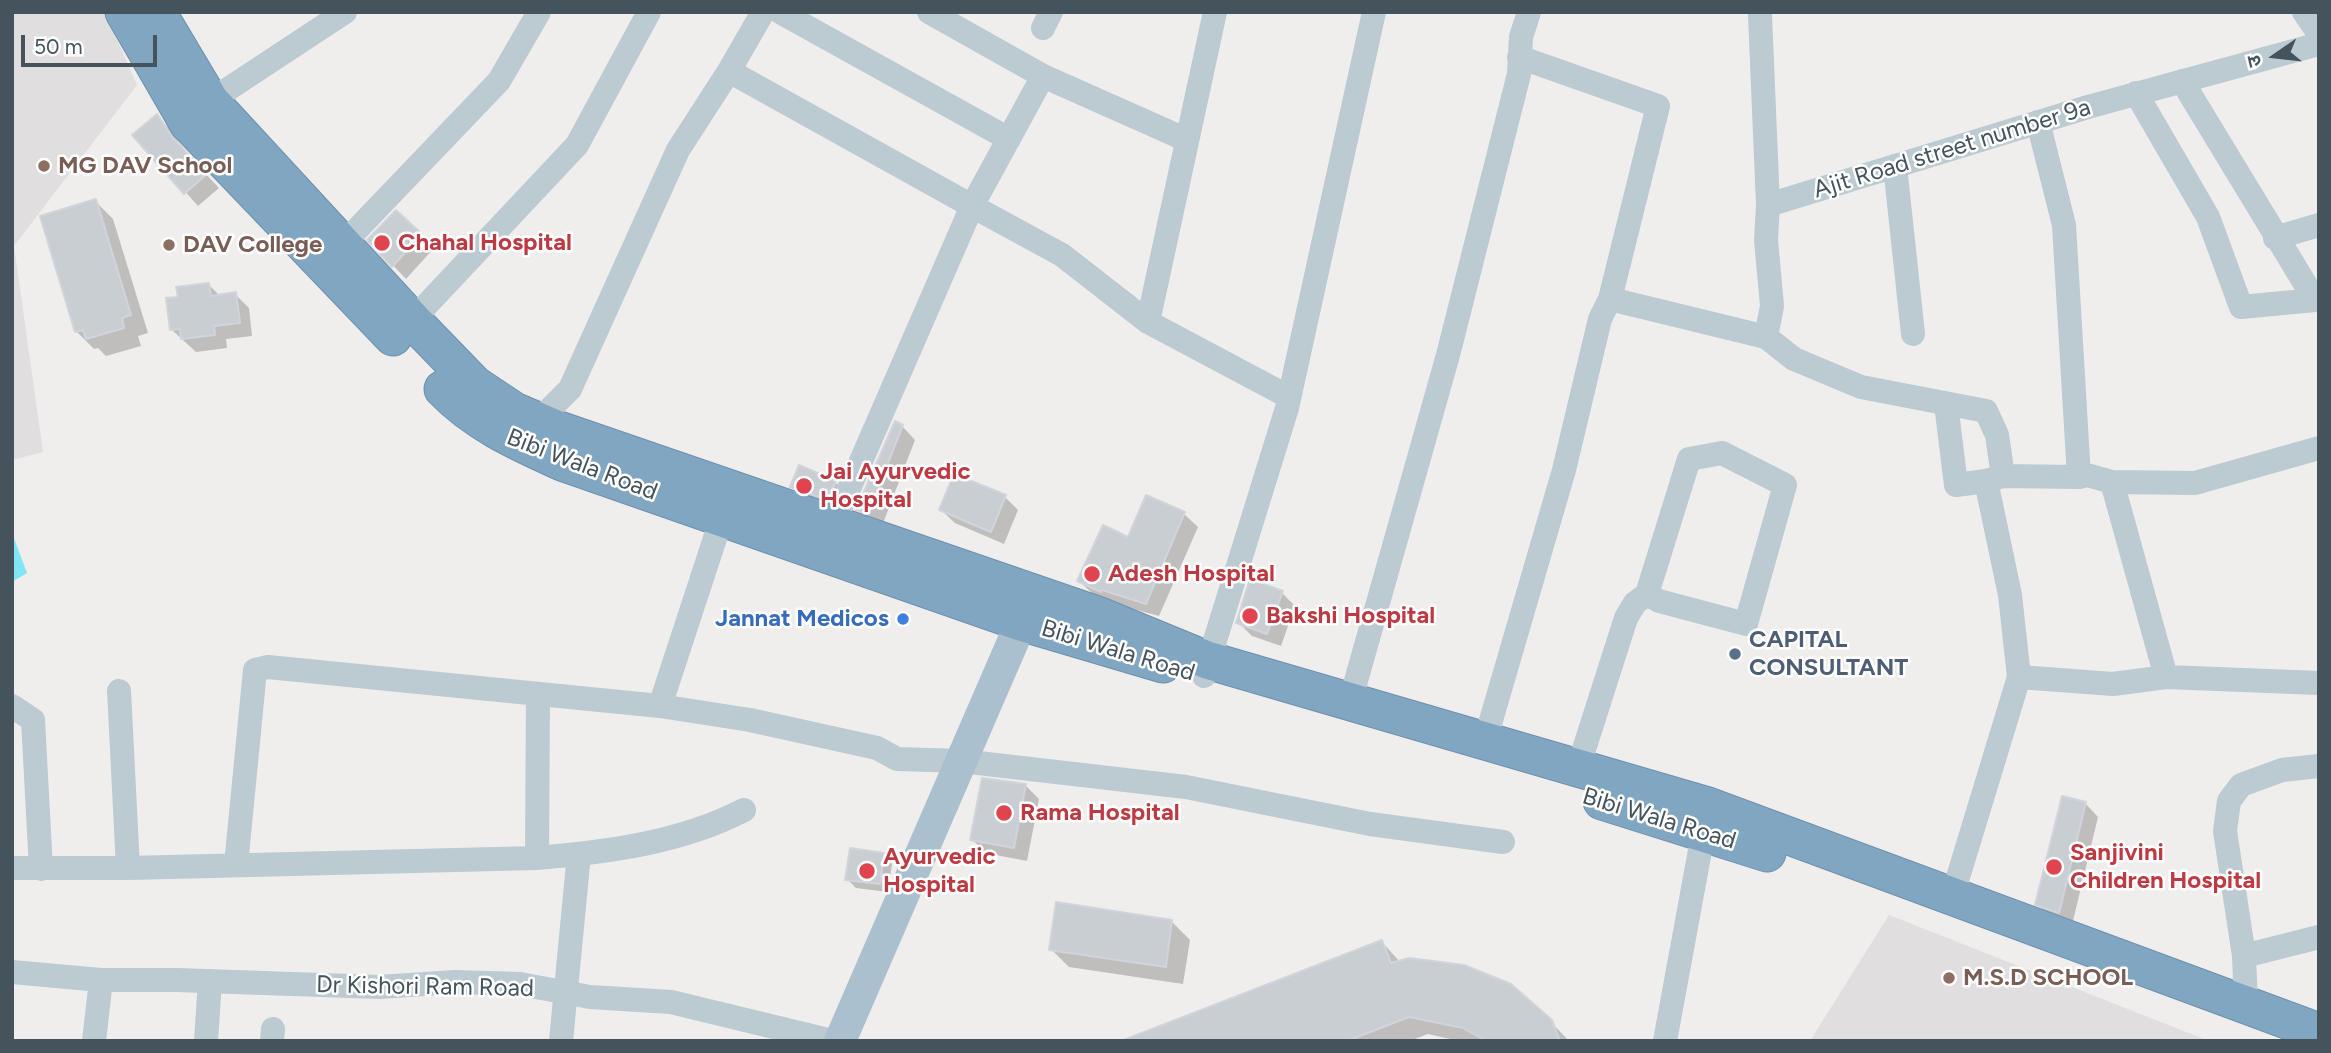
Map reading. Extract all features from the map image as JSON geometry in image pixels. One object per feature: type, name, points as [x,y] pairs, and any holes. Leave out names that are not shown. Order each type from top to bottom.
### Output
[{"type":"highway","name":"Bibi Wala Road","points":[[124,12],[188,122],[404,329],[455,401],[505,436],[562,462],[722,517],[1027,607],[1206,668],[1706,820],[2277,1041]]},
{"type":"highway","points":[[157,12],[210,100],[342,245],[404,329],[475,385],[514,411],[538,421],[834,523],[1027,607]]},
{"type":"highway","points":[[1206,668],[1350,702],[1578,768],[1706,820],[1952,897],[2319,1032]]},
{"type":"main road","points":[[840,1041],[1027,607]]},
{"type":"street","points":[[210,100],[345,12]]},
{"type":"street","points":[[342,245],[499,81],[539,12]]},
{"type":"street","points":[[404,329],[577,145],[649,12]]},
{"type":"street","points":[[538,421],[570,389],[678,150],[763,12]]},
{"type":"street","points":[[780,12],[1009,139]]},
{"type":"street","points":[[929,12],[1043,76],[1187,140]]},
{"type":"street","points":[[1148,322],[1214,12]]},
{"type":"street","points":[[1206,668],[1289,397],[1374,12]]},
{"type":"street","points":[[1350,702],[1448,355],[1519,74],[1521,37],[1529,12]]},
{"type":"street","points":[[2304,12],[2319,34]]},
{"type":"street","points":[[1764,13],[1768,205],[1766,240],[1772,306],[1766,337]]},
{"type":"street","name":"Ajit Road street number 9a","points":[[1768,205],[2136,93],[2319,44]]},
{"type":"street","points":[[1485,741],[1564,470],[1600,318],[1610,299],[1658,106],[1519,57]]},
{"type":"street","points":[[729,71],[1062,255],[1148,322],[1289,397]]},
{"type":"street","points":[[834,523],[972,206],[1043,76]]},
{"type":"street","points":[[2136,93],[2208,217],[2241,307],[2315,300],[2182,81]]},
{"type":"street","points":[[2038,122],[2064,225],[2079,477]]},
{"type":"street","points":[[1895,166],[1913,334]]},
{"type":"street","points":[[2275,238],[2319,225]]},
{"type":"street","points":[[1610,299],[1766,337],[1794,359],[1861,387],[1986,411],[1997,435],[1995,478],[2019,677],[1952,897]]},
{"type":"street","points":[[1946,404],[1956,485],[1995,478],[2087,475],[2112,482],[2195,484],[2319,448]]},
{"type":"street","points":[[1578,768],[1626,618],[1635,603],[1647,594],[1689,460],[1722,453],[1785,485],[1746,624],[1659,601],[1647,594]]},
{"type":"street","points":[[2112,482],[2166,677]]},
{"type":"street","points":[[660,706],[722,517]]},
{"type":"street","points":[[236,866],[255,670],[268,667],[660,706],[750,720],[877,748],[897,759],[961,761],[1186,788],[1370,824],[1503,842]]},
{"type":"street","points":[[2019,677],[2113,684],[2166,677],[2319,683]]},
{"type":"street","points":[[119,691],[128,868]]},
{"type":"street","points":[[537,858],[538,694]]},
{"type":"street","points":[[12,706],[33,720],[41,869]]},
{"type":"street","points":[[2246,1005],[2244,956],[2225,831],[2229,801],[2241,785],[2282,770],[2319,766]]},
{"type":"street","points":[[12,868],[236,866],[537,858],[649,844],[722,821],[744,810]]},
{"type":"street","points":[[1665,1041],[1706,820]]},
{"type":"street","points":[[561,1041],[579,854]]},
{"type":"street","points":[[2244,956],[2319,937]]},
{"type":"street","name":"Dr Kishori Ram Road","points":[[12,972],[101,980],[379,987],[468,982],[520,984],[590,997],[671,1002],[832,1041]]},
{"type":"street","points":[[94,1041],[101,980]]},
{"type":"street","points":[[205,1041],[210,981]]},
{"type":"shaded area","name":"MG DAV School","points":[[12,12],[105,12],[137,85],[14,246],[43,452],[12,460]]},
{"type":"shaded area","name":"M.S.D SCHOOL","points":[[1889,915],[2209,1041],[1810,1041]]},
{"type":"water","points":[[12,533],[27,573],[12,582]]},
{"type":"building","points":[[157,114],[173,138],[207,174],[184,194],[132,135]]},
{"type":"building","points":[[96,199],[131,315],[122,318],[124,328],[86,339],[83,330],[75,332],[40,216]]},
{"type":"building","points":[[396,210],[422,234],[392,267],[367,240]]},
{"type":"building","points":[[209,283],[211,296],[236,292],[240,323],[214,326],[215,335],[181,339],[180,329],[170,330],[166,298],[178,297],[176,287]]},
{"type":"building","points":[[895,421],[903,425],[868,514],[856,510]]},
{"type":"building","points":[[799,465],[836,481],[828,500],[790,487]]},
{"type":"building","points":[[954,474],[1006,495],[991,532],[939,510]]},
{"type":"building","points":[[1146,495],[1185,512],[1146,604],[1102,590],[1101,592],[1077,581],[1103,525],[1128,537]]},
{"type":"building","points":[[1250,579],[1283,591],[1267,634],[1236,623]]},
{"type":"building","points":[[982,778],[1026,784],[1014,848],[970,840]]},
{"type":"building","points":[[2062,796],[2086,802],[2059,913],[2035,905]]},
{"type":"building","points":[[850,848],[884,853],[880,884],[845,880]]},
{"type":"building","points":[[1056,902],[1172,920],[1166,967],[1049,950]]},
{"type":"building","points":[[1382,940],[1391,963],[1409,958],[1464,965],[1511,984],[1552,1020],[1560,1041],[1486,1041],[1463,1028],[1409,1017],[1347,1041],[1121,1041]]},
{"type":"place","name":"MG DAV School","points":[[44,166]]},
{"type":"place","name":"Chahal Hospital","points":[[382,243]]},
{"type":"place","name":"DAV College","points":[[169,245]]},
{"type":"place","name":"Jai Ayurvedic Hospital","points":[[804,486]]},
{"type":"place","name":"Adesh Hospital","points":[[1092,574]]},
{"type":"place","name":"Bakshi Hospital","points":[[1250,616]]},
{"type":"place","name":"Jannat Medicos","points":[[903,619]]},
{"type":"place","name":"CAPITAL CONSULTANT","points":[[1735,654]]},
{"type":"place","name":"Rama Hospital","points":[[1004,813]]},
{"type":"place","name":"Sanjivini Children Hospital","points":[[2054,867]]},
{"type":"place","name":"Ayurvedic Hospital","points":[[867,871]]},
{"type":"place","name":"M.S.D SCHOOL","points":[[1949,978]]}]
